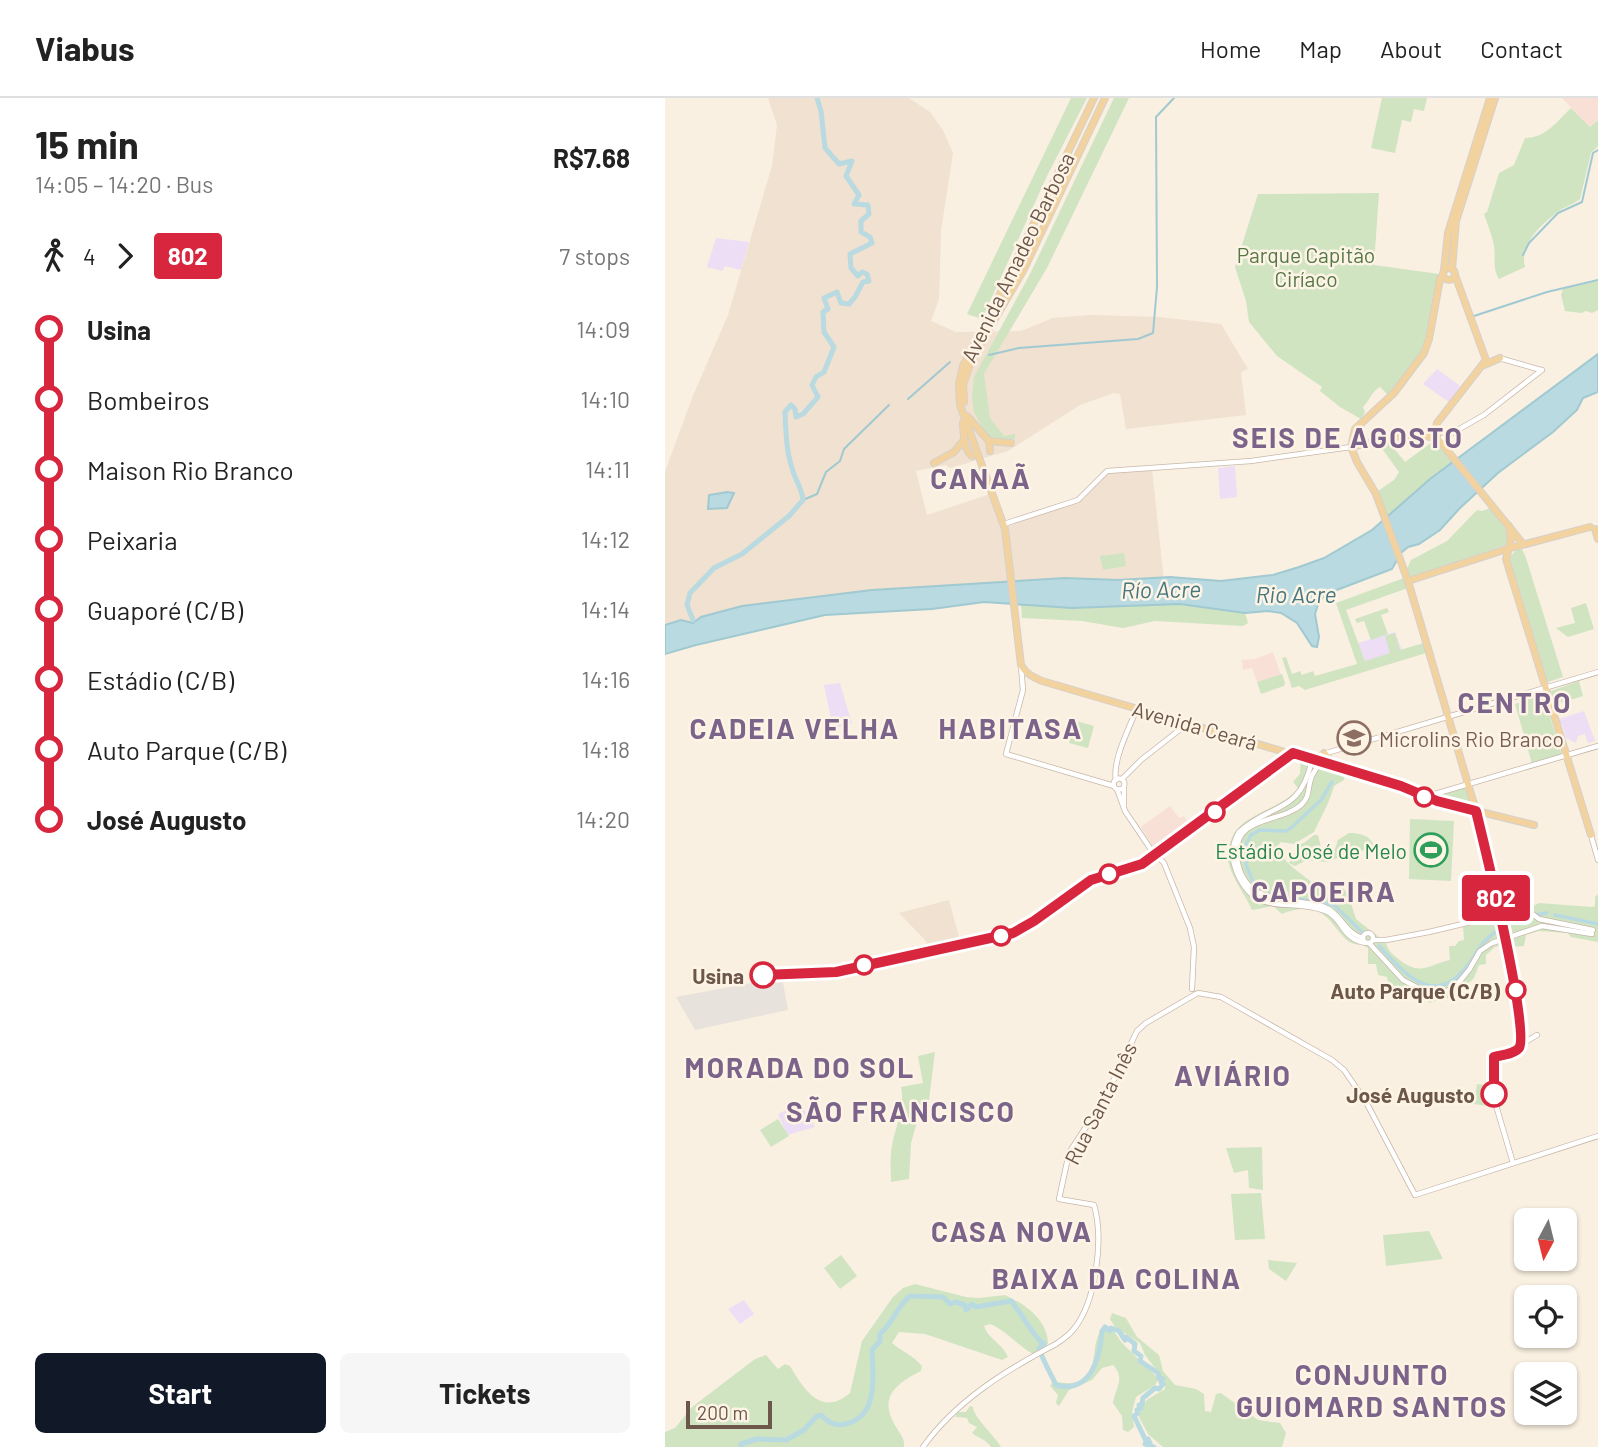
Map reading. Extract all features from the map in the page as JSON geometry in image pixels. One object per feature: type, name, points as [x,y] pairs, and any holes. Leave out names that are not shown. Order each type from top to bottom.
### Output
[{"type":"main road","name":"Avenida Amadeo Barbosa","points":[[1025,666],[1005,524],[958,391],[963,366],[1094,98]]},
{"type":"main road","name":"Avenida Amadeo Barbosa","points":[[965,415],[963,390],[967,371],[1023,271],[1105,98]]},
{"type":"main road","points":[[1484,363],[1460,291],[1446,277],[1445,247],[1455,207],[1493,98]]},
{"type":"main road","points":[[1476,811],[1407,579],[1377,496],[1351,447],[1355,429],[1394,393],[1424,353],[1446,277],[1456,221],[1493,98]]},
{"type":"main road","points":[[1063,162],[1070,161],[1073,165]]},
{"type":"main road","points":[[1035,220],[1038,225],[1044,226]]},
{"type":"main road","points":[[1500,358],[1484,363],[1437,423],[1436,428],[1440,440],[1523,544]]},
{"type":"main road","points":[[965,415],[964,440],[968,453],[972,456]]},
{"type":"main road","points":[[965,415],[989,441],[990,451]]},
{"type":"main road","points":[[1351,447],[1411,434],[1426,434],[1440,440]]},
{"type":"main road","points":[[935,463],[954,452],[964,440]]},
{"type":"main road","points":[[989,441],[1011,443]]},
{"type":"main road","points":[[1507,523],[1511,540],[1506,559],[1591,835]]},
{"type":"main road","points":[[1407,579],[1529,540],[1592,526],[1598,539]]},
{"type":"main road","name":"Avenida Ceará","points":[[1025,666],[1039,679],[1056,685],[1188,724],[1198,723],[1401,786],[1425,797],[1534,825]]},
{"type":"main road","points":[[1324,753],[1336,767]]},
{"type":"street","points":[[1440,440],[1484,415],[1542,370],[1500,358]]},
{"type":"street","points":[[1005,524],[1078,500],[1098,477],[1107,471],[1251,461],[1351,447]]},
{"type":"street","points":[[1025,666],[1023,690],[1006,754],[1124,786],[1123,808]]},
{"type":"street","points":[[1349,944],[1334,918],[1325,911],[1273,904],[1257,899],[1246,890],[1235,868],[1232,852],[1239,832],[1289,803],[1304,786],[1312,758],[1598,672]]},
{"type":"street","points":[[1137,708],[1115,770],[1117,783],[1123,808],[1166,866]]},
{"type":"street","points":[[1117,783],[1160,744],[1188,724]]},
{"type":"street","points":[[1425,797],[1598,746]]},
{"type":"street","points":[[1157,854],[1293,753]]},
{"type":"street","points":[[1320,762],[1311,777],[1311,789],[1304,801],[1296,808],[1249,828],[1242,835],[1237,854],[1242,874],[1254,890],[1263,896],[1327,908],[1353,935],[1368,941],[1403,980],[1438,995],[1455,987],[1484,948],[1542,926],[1595,933]]},
{"type":"street","points":[[1304,786],[1308,785],[1311,789]]},
{"type":"street","points":[[1476,811],[1515,990],[1521,1045]]},
{"type":"street","points":[[1591,835],[1598,860]]},
{"type":"street","points":[[1165,848],[1162,855],[1192,934],[1196,990],[1221,997],[1322,1054],[1344,1070],[1366,1102],[1415,1195],[1598,1136]]},
{"type":"street","points":[[1346,935],[1368,941],[1386,940],[1526,909],[1539,919],[1595,933]]},
{"type":"street","name":"Rua Santa Inês","points":[[923,1447],[962,1403],[1053,1346],[1074,1329],[1085,1309],[1100,1250],[1100,1234],[1094,1205],[1059,1199],[1069,1153],[1106,1096],[1137,1031],[1196,990]]},
{"type":"street","points":[[1513,1163],[1495,1102],[1494,1057],[1514,1051],[1537,1035]]},
{"type":"shaded area","points":[[768,98],[909,98],[930,112],[943,130],[953,153],[941,231],[939,299],[931,321],[956,332],[1021,331],[1053,318],[1091,315],[1159,317],[1221,324],[1248,369],[1241,372],[1246,415],[1126,429],[1120,394],[1114,393],[1080,405],[1008,451],[950,468],[946,465],[916,471],[927,515],[990,494],[1002,528],[1084,499],[1104,474],[1152,469],[1165,591],[956,588],[665,633],[665,472],[692,398],[728,315],[772,166],[777,125]]},
{"type":"shaded area","points":[[1562,98],[1598,98],[1598,119],[1590,127]]},
{"type":"shaded area","points":[[716,238],[749,242],[741,270],[725,266],[722,271],[707,267]]},
{"type":"shaded area","points":[[1437,369],[1460,386],[1449,402],[1423,384]]},
{"type":"shaded area","points":[[1235,466],[1237,497],[1220,499],[1218,468]]},
{"type":"shaded area","points":[[1395,632],[1402,650],[1365,661],[1358,643]]},
{"type":"shaded area","points":[[1273,652],[1281,675],[1257,682],[1252,668],[1243,670],[1242,660],[1255,659]]},
{"type":"shaded area","points":[[840,683],[852,724],[833,728],[824,685]]},
{"type":"shaded area","points":[[1584,711],[1595,741],[1588,743],[1585,734],[1578,736],[1576,743],[1566,738],[1562,724],[1558,725],[1556,720]]},
{"type":"shaded area","points":[[1170,806],[1179,818],[1184,816],[1189,825],[1154,848],[1141,827]]},
{"type":"shaded area","points":[[949,900],[960,941],[928,948],[926,941],[899,913]]},
{"type":"shaded area","points":[[782,977],[788,1010],[695,1030],[676,997]]},
{"type":"shaded area","points":[[800,1103],[815,1127],[787,1135],[778,1114]]},
{"type":"shaded area","points":[[744,1300],[754,1314],[740,1324],[728,1309]]},
{"type":"green space","points":[[1071,98],[1087,98],[1047,176],[982,319],[967,314]]},
{"type":"green space","points":[[1114,98],[1129,98],[1047,268],[984,374],[990,418],[1004,436],[1015,434],[1015,439],[994,441],[987,436],[974,412],[974,377],[1031,272]]},
{"type":"green space","points":[[1382,98],[1427,98],[1424,111],[1414,109],[1411,122],[1402,120],[1395,153],[1371,148]]},
{"type":"green space","points":[[1571,108],[1590,127],[1598,120],[1598,146],[1591,153],[1580,199],[1550,218],[1532,237],[1525,251],[1525,267],[1499,279],[1495,267],[1495,250],[1484,214],[1487,212],[1499,173],[1514,165],[1525,138],[1545,132]]},
{"type":"green space","name":"Parque Capitão Ciríaco","points":[[1379,193],[1374,265],[1439,274],[1424,346],[1410,372],[1389,396],[1380,387],[1375,391],[1363,407],[1365,412],[1361,419],[1340,407],[1320,391],[1322,387],[1277,356],[1249,322],[1246,301],[1235,267],[1258,194]]},
{"type":"green space","points":[[1598,281],[1598,310],[1592,313],[1565,311],[1561,295],[1563,289]]},
{"type":"green space","points":[[1387,440],[1405,462],[1435,440],[1456,462],[1438,472],[1388,516],[1378,491],[1394,480],[1399,472],[1378,443]]},
{"type":"green space","points":[[1493,507],[1507,529],[1506,545],[1408,578],[1406,571],[1411,560],[1447,541],[1477,510]]},
{"type":"green space","points":[[1517,549],[1522,549],[1526,558],[1563,677],[1548,682],[1510,560]]},
{"type":"green space","points":[[1124,553],[1126,566],[1103,570],[1100,556]]},
{"type":"green space","points":[[1404,578],[1408,588],[1346,610],[1365,661],[1390,653],[1385,636],[1395,633],[1400,650],[1424,643],[1426,653],[1305,690],[1299,686],[1292,688],[1282,658],[1286,657],[1292,674],[1300,671],[1302,675],[1313,671],[1315,676],[1357,664],[1336,603]]},
{"type":"green space","points":[[1586,603],[1594,629],[1568,637],[1556,628],[1575,623],[1571,608]]},
{"type":"green space","points":[[1021,604],[1072,608],[1180,604],[1245,613],[1248,623],[1243,626],[1155,621],[1123,628],[1082,621],[1022,618]]},
{"type":"green space","points":[[1387,608],[1389,612],[1381,615],[1388,634],[1371,640],[1364,621],[1357,623],[1355,619]]},
{"type":"green space","points":[[1282,674],[1284,686],[1261,694],[1257,682]]},
{"type":"green space","points":[[1579,681],[1583,696],[1555,705],[1551,691]]},
{"type":"green space","points":[[1543,694],[1562,756],[1532,764],[1515,704]]},
{"type":"green space","points":[[1076,721],[1094,726],[1088,748],[1069,743]]},
{"type":"green space","points":[[1301,757],[1345,771],[1344,780],[1334,786],[1314,832],[1294,844],[1281,842],[1278,845],[1283,857],[1317,887],[1341,886],[1348,894],[1356,919],[1380,938],[1385,937],[1390,951],[1404,963],[1423,968],[1450,960],[1449,946],[1455,946],[1464,940],[1463,927],[1526,910],[1539,903],[1592,907],[1595,906],[1595,897],[1598,894],[1598,942],[1571,937],[1568,933],[1539,931],[1526,935],[1524,946],[1511,947],[1508,943],[1495,947],[1486,955],[1486,964],[1479,965],[1474,978],[1455,996],[1429,1003],[1420,992],[1409,987],[1395,993],[1390,992],[1387,977],[1378,975],[1376,964],[1368,964],[1368,948],[1353,944],[1345,938],[1324,915],[1314,910],[1300,909],[1282,914],[1273,906],[1252,910],[1227,857],[1233,835],[1249,819],[1281,802],[1298,788],[1293,782],[1300,774]]},
{"type":"green space","points":[[1467,787],[1472,805],[1432,795]]},
{"type":"green space","name":"Estádio José de Melo","points":[[1410,819],[1454,821],[1451,881],[1409,879]]},
{"type":"green space","points":[[1349,833],[1364,835],[1374,846],[1354,856],[1327,862],[1307,860],[1295,866],[1289,863],[1297,852],[1296,845],[1304,843],[1314,835],[1318,835],[1322,852],[1328,854],[1334,852],[1338,840]]},
{"type":"green space","points":[[935,1052],[929,1100],[918,1118],[911,1143],[909,1179],[891,1182],[891,1153],[901,1112],[901,1087],[923,1083],[918,1056]]},
{"type":"green space","points":[[1477,1084],[1491,1086],[1494,1107],[1474,1104]]},
{"type":"green space","points":[[778,1119],[789,1136],[771,1147],[760,1130]]},
{"type":"green space","points":[[1262,1147],[1263,1190],[1249,1188],[1248,1170],[1234,1173],[1226,1148]]},
{"type":"green space","points":[[1261,1193],[1265,1239],[1235,1240],[1231,1194]]},
{"type":"green space","points":[[1429,1231],[1443,1259],[1386,1266],[1383,1235]]},
{"type":"green space","points":[[841,1255],[857,1276],[840,1289],[824,1268]]},
{"type":"green space","points":[[1268,1260],[1297,1263],[1286,1281],[1269,1269]]},
{"type":"green space","points":[[915,1284],[966,1297],[1005,1295],[1027,1308],[1040,1320],[1048,1344],[1033,1354],[996,1327],[990,1324],[984,1326],[1006,1352],[1008,1357],[1002,1360],[925,1334],[899,1332],[892,1343],[922,1366],[921,1371],[897,1387],[889,1400],[891,1417],[903,1439],[904,1447],[665,1447],[665,1432],[675,1428],[692,1407],[755,1359],[766,1355],[778,1369],[785,1364],[790,1366],[814,1397],[830,1402],[840,1400],[850,1393],[862,1341],[893,1297],[903,1288]]},
{"type":"green space","points":[[1112,1313],[1126,1318],[1137,1337],[1159,1355],[1163,1371],[1175,1385],[1196,1389],[1204,1394],[1205,1411],[1211,1412],[1216,1394],[1221,1393],[1258,1420],[1280,1423],[1286,1433],[1282,1447],[1163,1447],[1148,1434],[1139,1417],[1140,1408],[1148,1399],[1165,1389],[1165,1381],[1145,1355],[1140,1343],[1115,1327],[1110,1319]]},
{"type":"green space","points":[[1107,1326],[1111,1327],[1122,1343],[1159,1379],[1155,1385],[1136,1397],[1132,1412],[1134,1427],[1128,1432],[1123,1430],[1122,1416],[1113,1403],[1119,1374],[1113,1365],[1102,1368],[1092,1380],[1069,1390],[1059,1406],[1056,1403],[1058,1395],[1050,1386],[1053,1381],[1071,1383],[1083,1380],[1093,1363],[1100,1332]]},
{"type":"green space","points":[[970,1406],[1001,1447],[991,1447],[972,1433],[977,1427],[969,1423],[967,1418],[955,1417],[958,1412],[966,1412]]},
{"type":"water","name":"Rio Acre","points":[[1598,354],[1598,392],[1583,398],[1577,410],[1553,432],[1498,473],[1440,530],[1419,544],[1408,547],[1401,553],[1392,569],[1329,593],[1319,601],[1315,614],[1319,637],[1317,647],[1312,646],[1297,623],[1281,613],[1268,611],[1245,613],[1180,604],[1072,608],[984,602],[932,609],[825,615],[665,654],[665,625],[681,620],[693,623],[701,617],[742,606],[872,590],[1065,578],[1118,580],[1170,577],[1221,581],[1273,575],[1299,567],[1324,558],[1372,530],[1430,479]]},
{"type":"water","points":[[734,493],[727,508],[708,509],[709,495]]},
{"type":"waterway","points":[[693,620],[687,605],[690,593],[714,568],[742,554],[789,516],[803,500],[789,454],[785,412],[791,405],[795,409],[796,417],[803,414],[818,397],[812,385],[816,377],[824,372],[834,347],[824,332],[823,312],[828,309],[824,298],[837,292],[841,303],[849,304],[863,282],[869,281],[867,274],[862,272],[858,276],[851,268],[850,254],[872,243],[870,237],[861,232],[861,221],[869,214],[868,205],[854,204],[859,195],[846,176],[852,161],[839,164],[825,148],[817,98]]},
{"type":"waterway","points":[[989,355],[1019,348],[1138,339],[1153,333],[1157,287],[1156,117],[1174,98]]},
{"type":"waterway","points":[[1523,255],[1529,243],[1558,213],[1582,202],[1593,153],[1598,150]]},
{"type":"waterway","points":[[1474,316],[1547,292],[1598,280]]},
{"type":"waterway","points":[[908,399],[950,362]]},
{"type":"waterway","points":[[803,500],[817,494],[826,472],[840,461],[844,449],[889,405]]},
{"type":"waterway","points":[[1332,782],[1321,800],[1291,828],[1286,831],[1260,830],[1251,835],[1246,844],[1246,865],[1255,886],[1265,893],[1334,905],[1363,933]]},
{"type":"waterway","points":[[1535,915],[1547,913]]},
{"type":"waterway","points":[[1555,915],[1598,924]]},
{"type":"waterway","points":[[1507,925],[1529,916]]},
{"type":"waterway","points":[[1379,946],[1417,981],[1439,986],[1451,981],[1463,971],[1481,946],[1498,930]]},
{"type":"waterway","points":[[741,1447],[741,1444],[757,1439],[786,1440],[804,1430],[821,1415],[832,1423],[841,1425],[856,1420],[864,1413],[872,1394],[872,1350],[880,1341],[880,1334],[910,1296],[943,1297],[950,1304],[955,1302],[965,1305],[966,1310],[972,1304],[976,1307],[1011,1301],[1044,1344],[1039,1348],[1056,1385],[1078,1384],[1085,1379],[1096,1362],[1102,1331],[1105,1327],[1110,1331],[1111,1328],[1119,1331],[1125,1340],[1126,1337],[1135,1344],[1134,1351],[1141,1356],[1140,1361],[1163,1379],[1159,1389],[1155,1388],[1143,1398],[1142,1404],[1139,1405],[1141,1408],[1134,1416],[1146,1441],[1148,1439],[1150,1443],[1145,1444],[1154,1447]]},
{"type":"bus line","name":"802","points":[[763,975],[836,972],[1013,933],[1091,880],[1142,864],[1293,753],[1401,786],[1437,801],[1476,811],[1511,967],[1521,1031],[1521,1045],[1518,1049],[1494,1057],[1494,1094]]},
{"type":"place","name":"Microlins Rio Branco","points":[[1354,738]]},
{"type":"place","name":"Estádio José de Melo","points":[[1431,850]]},
{"type":"place","name":"Usina","points":[[763,975]]},
{"type":"place","name":"Auto Parque (C/B)","points":[[1516,990]]},
{"type":"place","name":"José Augusto","points":[[1494,1094]]},
{"type":"district","name":"SEIS DE AGOSTO","points":[[1348,437]]},
{"type":"district","name":"CANAÃ","points":[[981,478]]},
{"type":"district","name":"CENTRO","points":[[1515,702]]},
{"type":"district","name":"CADEIA VELHA","points":[[795,728]]},
{"type":"district","name":"HABITASA","points":[[1011,728]]},
{"type":"district","name":"CAPOEIRA","points":[[1324,891]]},
{"type":"district","name":"MORADA DO SOL","points":[[800,1067]]},
{"type":"district","name":"AVIÁRIO","points":[[1233,1075]]},
{"type":"district","name":"SÃO FRANCISCO","points":[[901,1111]]},
{"type":"district","name":"CASA NOVA","points":[[1012,1231]]},
{"type":"district","name":"BAIXA DA COLINA","points":[[1117,1278]]},
{"type":"district","name":"CONJUNTO GUIOMARD SANTOS","points":[[1372,1390]]},
{"type":"water label","name":"Río Acre","points":[[1161,589]]}]
